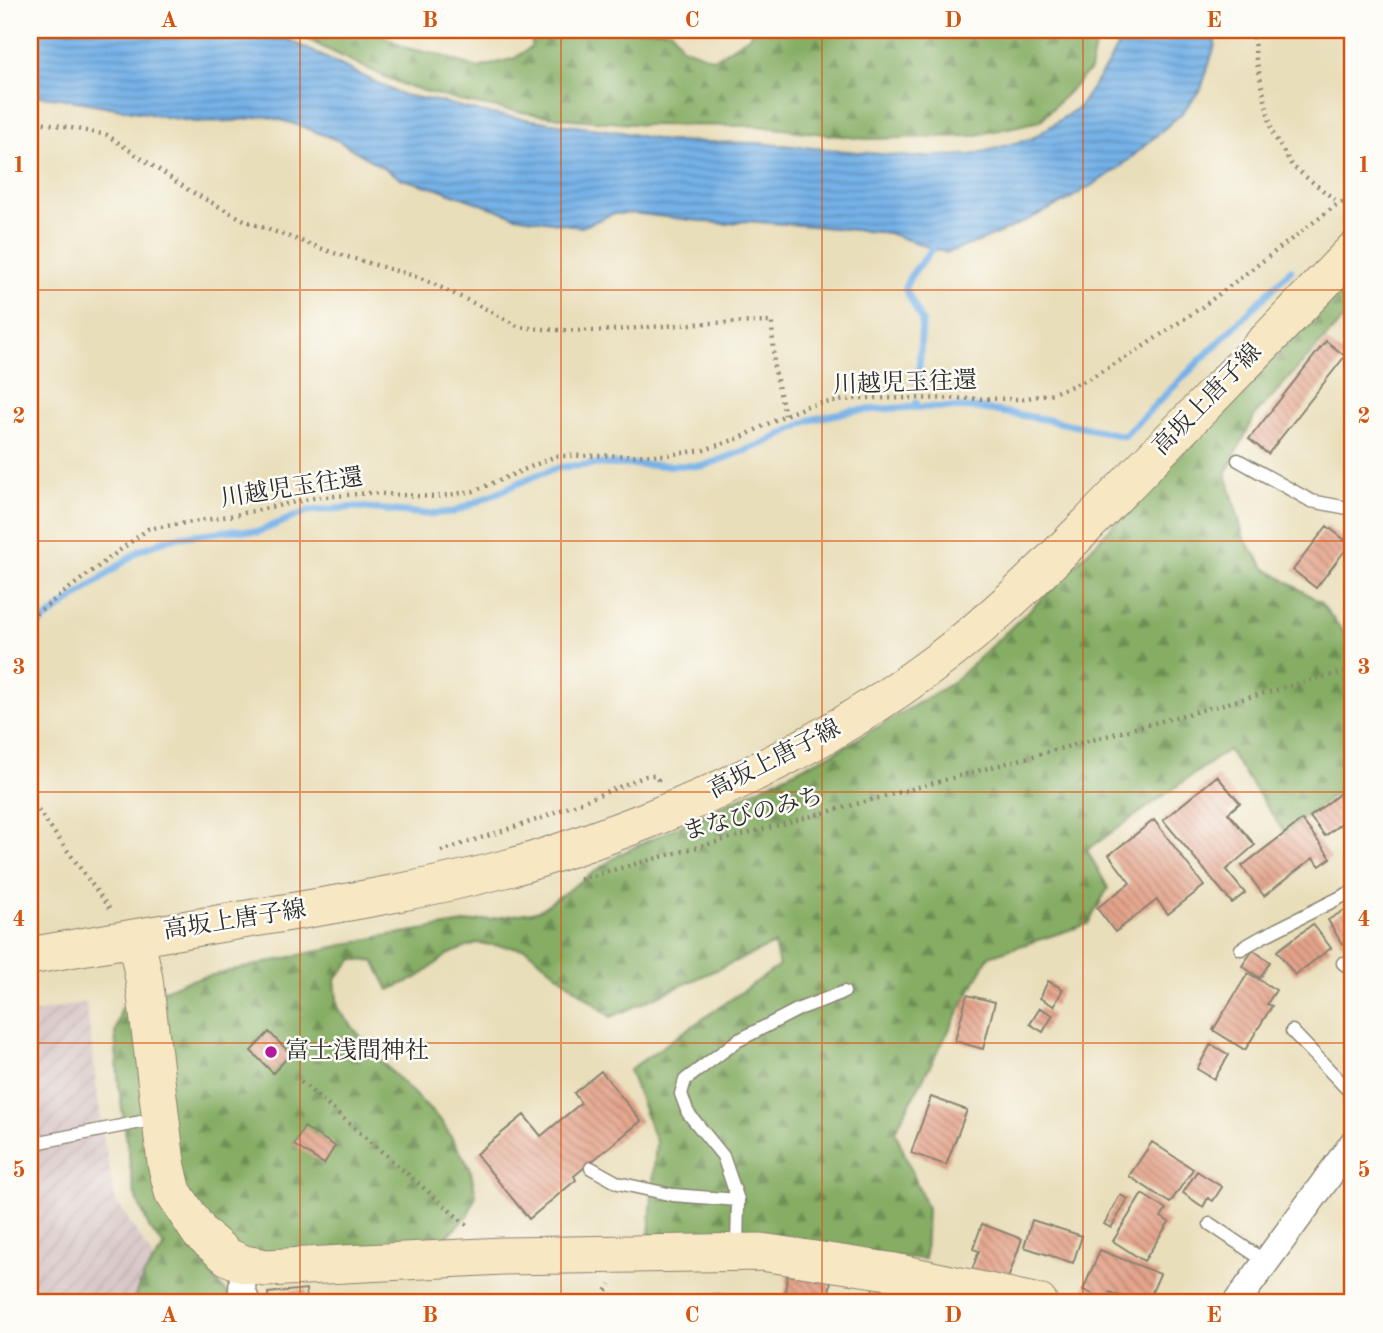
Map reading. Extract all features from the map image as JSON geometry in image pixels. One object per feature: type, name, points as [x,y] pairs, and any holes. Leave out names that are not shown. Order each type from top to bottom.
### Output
[{"type":"main road","name":"高坂上唐子線","points":[[30,956],[360,900],[514,866],[606,836],[669,811],[749,776],[824,737],[932,665],[1008,603],[1067,546],[1353,251]]},
{"type":"main road","points":[[136,938],[144,979],[166,1163],[173,1192],[200,1233],[229,1258],[243,1264],[290,1268],[503,1256],[761,1252],[895,1272],[1039,1303]]},
{"type":"street","points":[[1236,1303],[1353,1143]]},
{"type":"street","points":[[243,1264],[242,1290],[247,1303]]},
{"type":"lane","points":[[1238,460],[1311,501],[1353,509]]},
{"type":"lane","points":[[1241,949],[1353,891]]},
{"type":"lane","points":[[737,1252],[738,1199],[723,1156],[688,1113],[681,1094],[685,1080],[737,1041],[799,1009],[844,992]]},
{"type":"lane","points":[[1292,1031],[1353,1095]]},
{"type":"lane","points":[[30,1144],[160,1118]]},
{"type":"lane","points":[[591,1168],[618,1183],[673,1195],[738,1199]]},
{"type":"lane","points":[[1210,1224],[1266,1262]]},
{"type":"path","points":[[1253,30],[1256,59],[1272,132],[1292,166],[1339,203]]},
{"type":"path","points":[[30,120],[107,135],[190,191],[248,222],[334,253],[421,278],[519,327],[596,331],[707,323],[772,323],[774,368],[785,415]]},
{"type":"path","name":"川越児玉往還","points":[[30,618],[148,529],[230,516],[314,498],[369,493],[435,498],[474,491],[556,456],[666,455],[704,450],[742,437],[810,405],[861,398],[1023,399],[1053,393],[1085,381],[1135,352],[1202,307],[1339,203],[1353,200]]},
{"type":"path","name":"まなびのみち","points":[[569,882],[1063,746],[1353,670]]},
{"type":"path","points":[[438,852],[538,819],[654,775],[658,780],[650,788]]},
{"type":"path","points":[[30,799],[107,903]]},
{"type":"path","points":[[301,1082],[503,1256]]},
{"type":"shaded area","points":[[86,1002],[102,1129],[115,1199],[165,1276],[163,1303],[30,1303],[30,1014]]},
{"type":"green space","points":[[270,30],[372,30],[406,48],[478,68],[515,58],[531,47],[534,30],[671,30],[682,47],[714,59],[750,36],[751,30],[1049,30],[1057,37],[1096,42],[1090,70],[1040,121],[972,136],[866,139],[757,126],[645,125],[561,118],[507,110],[460,101],[406,86],[308,40]]},
{"type":"green space","points":[[1353,275],[1353,308],[1255,415],[1226,473],[1244,539],[1265,568],[1320,602],[1353,644],[1353,780],[1285,833],[1228,750],[1087,850],[1108,888],[1088,924],[989,956],[895,1131],[927,1208],[925,1259],[649,1236],[656,1142],[629,1070],[779,966],[774,944],[611,1017],[526,949],[476,943],[447,955],[419,977],[389,990],[375,962],[353,959],[335,979],[338,1009],[377,1057],[442,1122],[470,1168],[476,1195],[468,1215],[447,1237],[423,1247],[201,1254],[215,1280],[231,1297],[233,1303],[133,1303],[146,1273],[165,1247],[149,1228],[134,1192],[119,1088],[115,1033],[121,1009],[183,982],[378,937],[538,911],[620,854],[835,752],[952,683],[1052,589]]},
{"type":"water","points":[[30,30],[44,33],[60,30],[248,32],[285,38],[402,95],[480,112],[621,132],[664,141],[758,143],[913,157],[971,155],[1033,138],[1079,107],[1108,64],[1125,30],[1215,30],[1215,45],[1201,89],[1181,114],[1118,169],[1066,201],[1017,225],[946,253],[888,233],[812,226],[746,221],[726,224],[631,213],[612,214],[582,227],[515,216],[402,179],[337,140],[265,116],[233,121],[195,122],[30,95]]},
{"type":"building","points":[[1326,341],[1345,356],[1268,454],[1249,439]]},
{"type":"building","points":[[1327,526],[1350,544],[1316,588],[1293,570]]},
{"type":"building","points":[[1217,776],[1240,803],[1228,813],[1255,845],[1226,870],[1245,893],[1232,903],[1163,820]]},
{"type":"building","points":[[1348,787],[1353,794],[1353,814],[1325,836],[1310,817]]},
{"type":"building","points":[[1154,820],[1204,886],[1168,914],[1157,900],[1115,932],[1097,908],[1130,883],[1109,855]]},
{"type":"building","points":[[1302,820],[1331,858],[1320,866],[1313,858],[1264,896],[1242,866]]},
{"type":"building","points":[[1353,905],[1353,938],[1342,944],[1328,920]]},
{"type":"building","points":[[1313,924],[1331,948],[1295,975],[1277,951]]},
{"type":"building","points":[[1253,950],[1270,962],[1260,978],[1242,966]]},
{"type":"building","points":[[1248,973],[1276,990],[1267,1004],[1272,1006],[1245,1050],[1213,1030]]},
{"type":"building","points":[[1048,981],[1063,989],[1054,1006],[1040,998]]},
{"type":"building","points":[[967,995],[995,1002],[983,1049],[955,1041]]},
{"type":"building","points":[[1040,1008],[1053,1015],[1043,1032],[1030,1024]]},
{"type":"building","name":"富士浅間神社","points":[[269,1032],[291,1054],[273,1073],[251,1051]]},
{"type":"building","points":[[1211,1044],[1229,1055],[1214,1079],[1197,1069]]},
{"type":"building","points":[[601,1071],[641,1121],[574,1176],[576,1180],[529,1219],[476,1154],[524,1115],[541,1136],[581,1103],[574,1093]]},
{"type":"building","points":[[931,1097],[967,1110],[946,1165],[911,1153]]},
{"type":"building","points":[[304,1127],[335,1146],[324,1164],[294,1145]]},
{"type":"building","points":[[1152,1142],[1193,1169],[1170,1203],[1129,1176]]},
{"type":"building","points":[[1197,1171],[1222,1187],[1213,1201],[1208,1198],[1203,1207],[1183,1193]]},
{"type":"building","points":[[1142,1194],[1166,1209],[1161,1217],[1169,1222],[1144,1261],[1113,1241]]},
{"type":"building","points":[[1120,1195],[1128,1199],[1111,1228],[1104,1224]]},
{"type":"building","points":[[1032,1220],[1082,1236],[1073,1263],[1024,1247]]},
{"type":"building","points":[[982,1224],[1022,1239],[1005,1287],[970,1275],[979,1251],[973,1249]]},
{"type":"building","points":[[1100,1250],[1160,1274],[1149,1299],[1140,1296],[1136,1303],[1110,1292],[1106,1300],[1083,1290]]},
{"type":"building","points":[[787,1275],[831,1280],[828,1302],[784,1303]]},
{"type":"building","points":[[874,1284],[930,1299],[929,1303],[869,1303]]},
{"type":"building","points":[[306,1289],[307,1303],[269,1303],[268,1293]]},
{"type":"building","points":[[713,1294],[754,1302],[754,1303],[712,1303]]},
{"type":"waterway","points":[[1347,181],[1353,168]]},
{"type":"waterway","points":[[918,387],[922,321],[905,288],[936,240]]},
{"type":"waterway","points":[[915,407],[978,408],[1124,436],[1291,270]]},
{"type":"waterway","points":[[30,633],[140,550],[171,538],[234,530],[258,532],[308,511],[357,507],[425,514],[454,512],[561,467],[598,464],[703,466],[765,443],[810,420],[850,411],[915,407],[916,403]]},
{"type":"place","name":"富士浅間神社","points":[[271,1052]]}]
